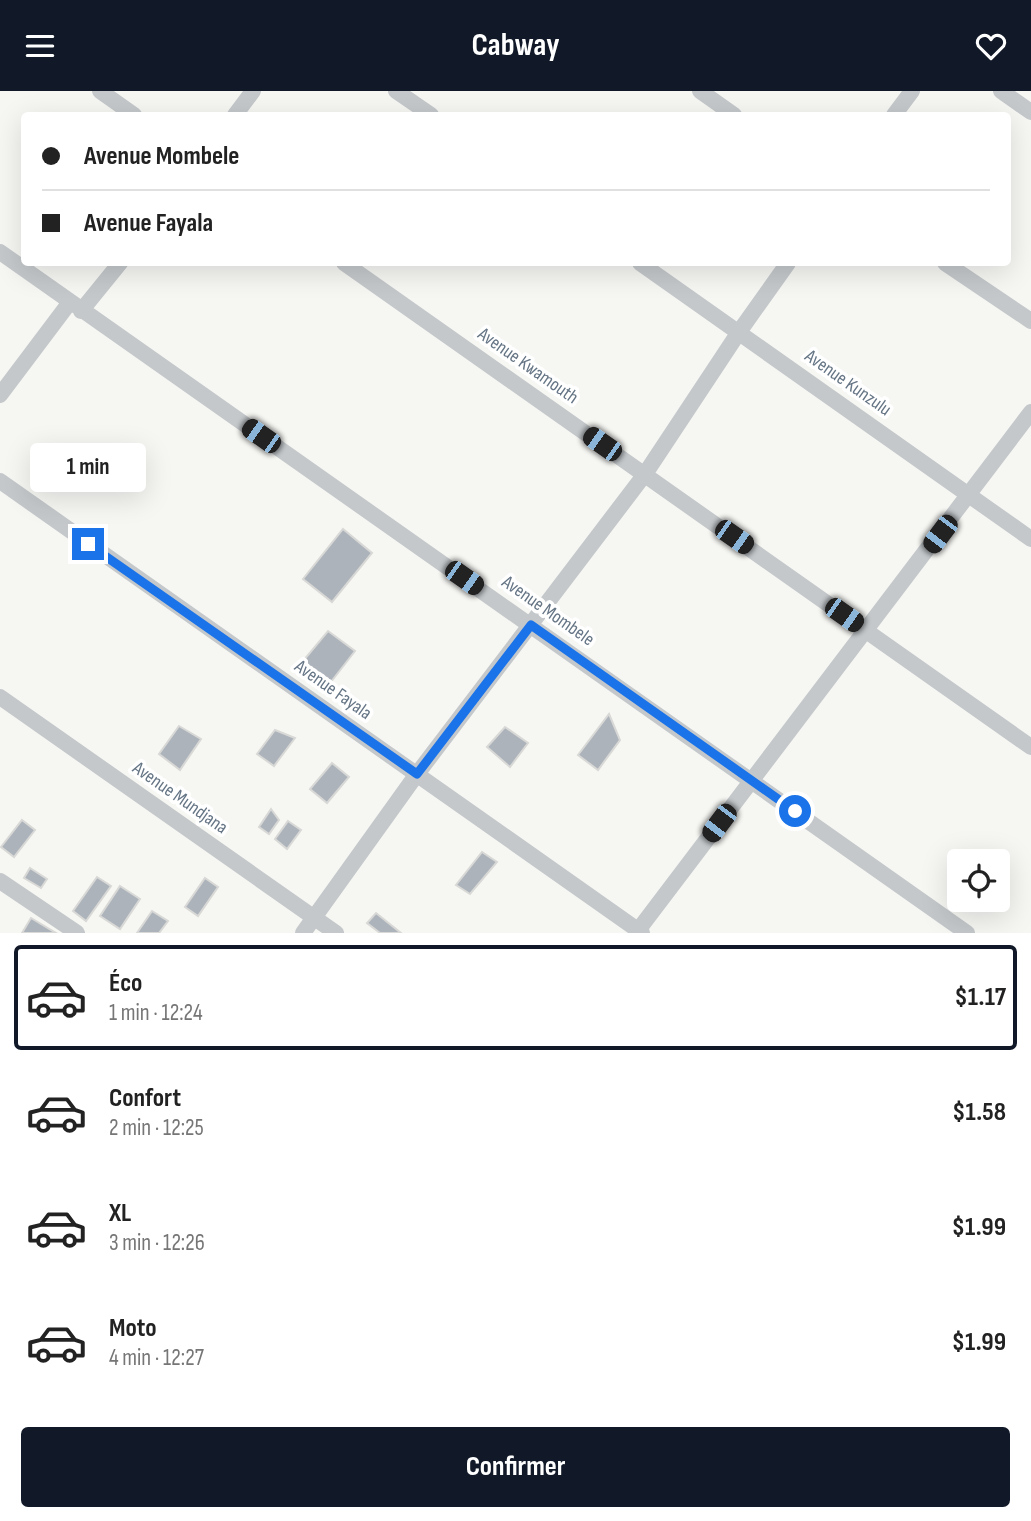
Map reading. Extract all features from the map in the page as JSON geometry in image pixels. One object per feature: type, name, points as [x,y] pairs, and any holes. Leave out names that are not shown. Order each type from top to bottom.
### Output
[{"type":"street","points":[[100,91],[130,112]]},
{"type":"street","points":[[237,112],[253,91]]},
{"type":"street","points":[[396,91],[427,112]]},
{"type":"street","points":[[700,91],[730,112]]},
{"type":"street","points":[[896,112],[912,91]]},
{"type":"street","points":[[1002,91],[1031,112]]},
{"type":"street","name":"Avenue Mombele","points":[[0,253],[967,933]]},
{"type":"street","points":[[0,395],[76,306],[117,266]]},
{"type":"street","name":"Avenue Kwamouth","points":[[348,266],[1031,747]]},
{"type":"street","name":"Avenue Kunzulu","points":[[644,266],[1031,539]]},
{"type":"street","points":[[303,933],[417,774],[645,474],[786,266]]},
{"type":"street","points":[[949,266],[1031,321]]},
{"type":"street","points":[[639,932],[1031,412]]},
{"type":"street","name":"Avenue Fayala","points":[[0,481],[639,932]]},
{"type":"street","name":"Avenue Mundjana","points":[[0,697],[336,933]]},
{"type":"street","points":[[0,881],[77,933]]},
{"type":"building","points":[[343,529],[372,553],[332,602],[303,579]]},
{"type":"building","points":[[328,631],[355,651],[327,687],[298,667]]},
{"type":"building","points":[[609,714],[620,740],[598,770],[578,755]]},
{"type":"building","points":[[179,726],[201,739],[180,770],[159,754]]},
{"type":"building","points":[[505,727],[528,743],[510,767],[487,747]]},
{"type":"building","points":[[275,730],[295,738],[274,766],[257,754]]},
{"type":"building","points":[[332,763],[349,777],[327,803],[310,789]]},
{"type":"building","points":[[271,809],[279,820],[269,834],[259,827]]},
{"type":"building","points":[[22,820],[35,830],[14,857],[1,847]]},
{"type":"building","points":[[288,821],[301,830],[287,849],[275,839]]},
{"type":"building","points":[[482,852],[497,862],[470,894],[456,885]]},
{"type":"building","points":[[30,868],[47,879],[41,888],[24,878]]},
{"type":"building","points":[[97,877],[111,886],[86,921],[73,911]]},
{"type":"building","points":[[205,878],[218,887],[198,916],[185,907]]},
{"type":"building","points":[[120,886],[140,899],[120,929],[100,916]]},
{"type":"building","points":[[152,911],[168,921],[159,933],[137,933]]},
{"type":"building","points":[[376,913],[401,933],[380,933],[367,923]]},
{"type":"building","points":[[31,918],[56,933],[22,933]]},
{"type":"route","points":[[88,544],[417,774],[531,625],[795,811]]}]
